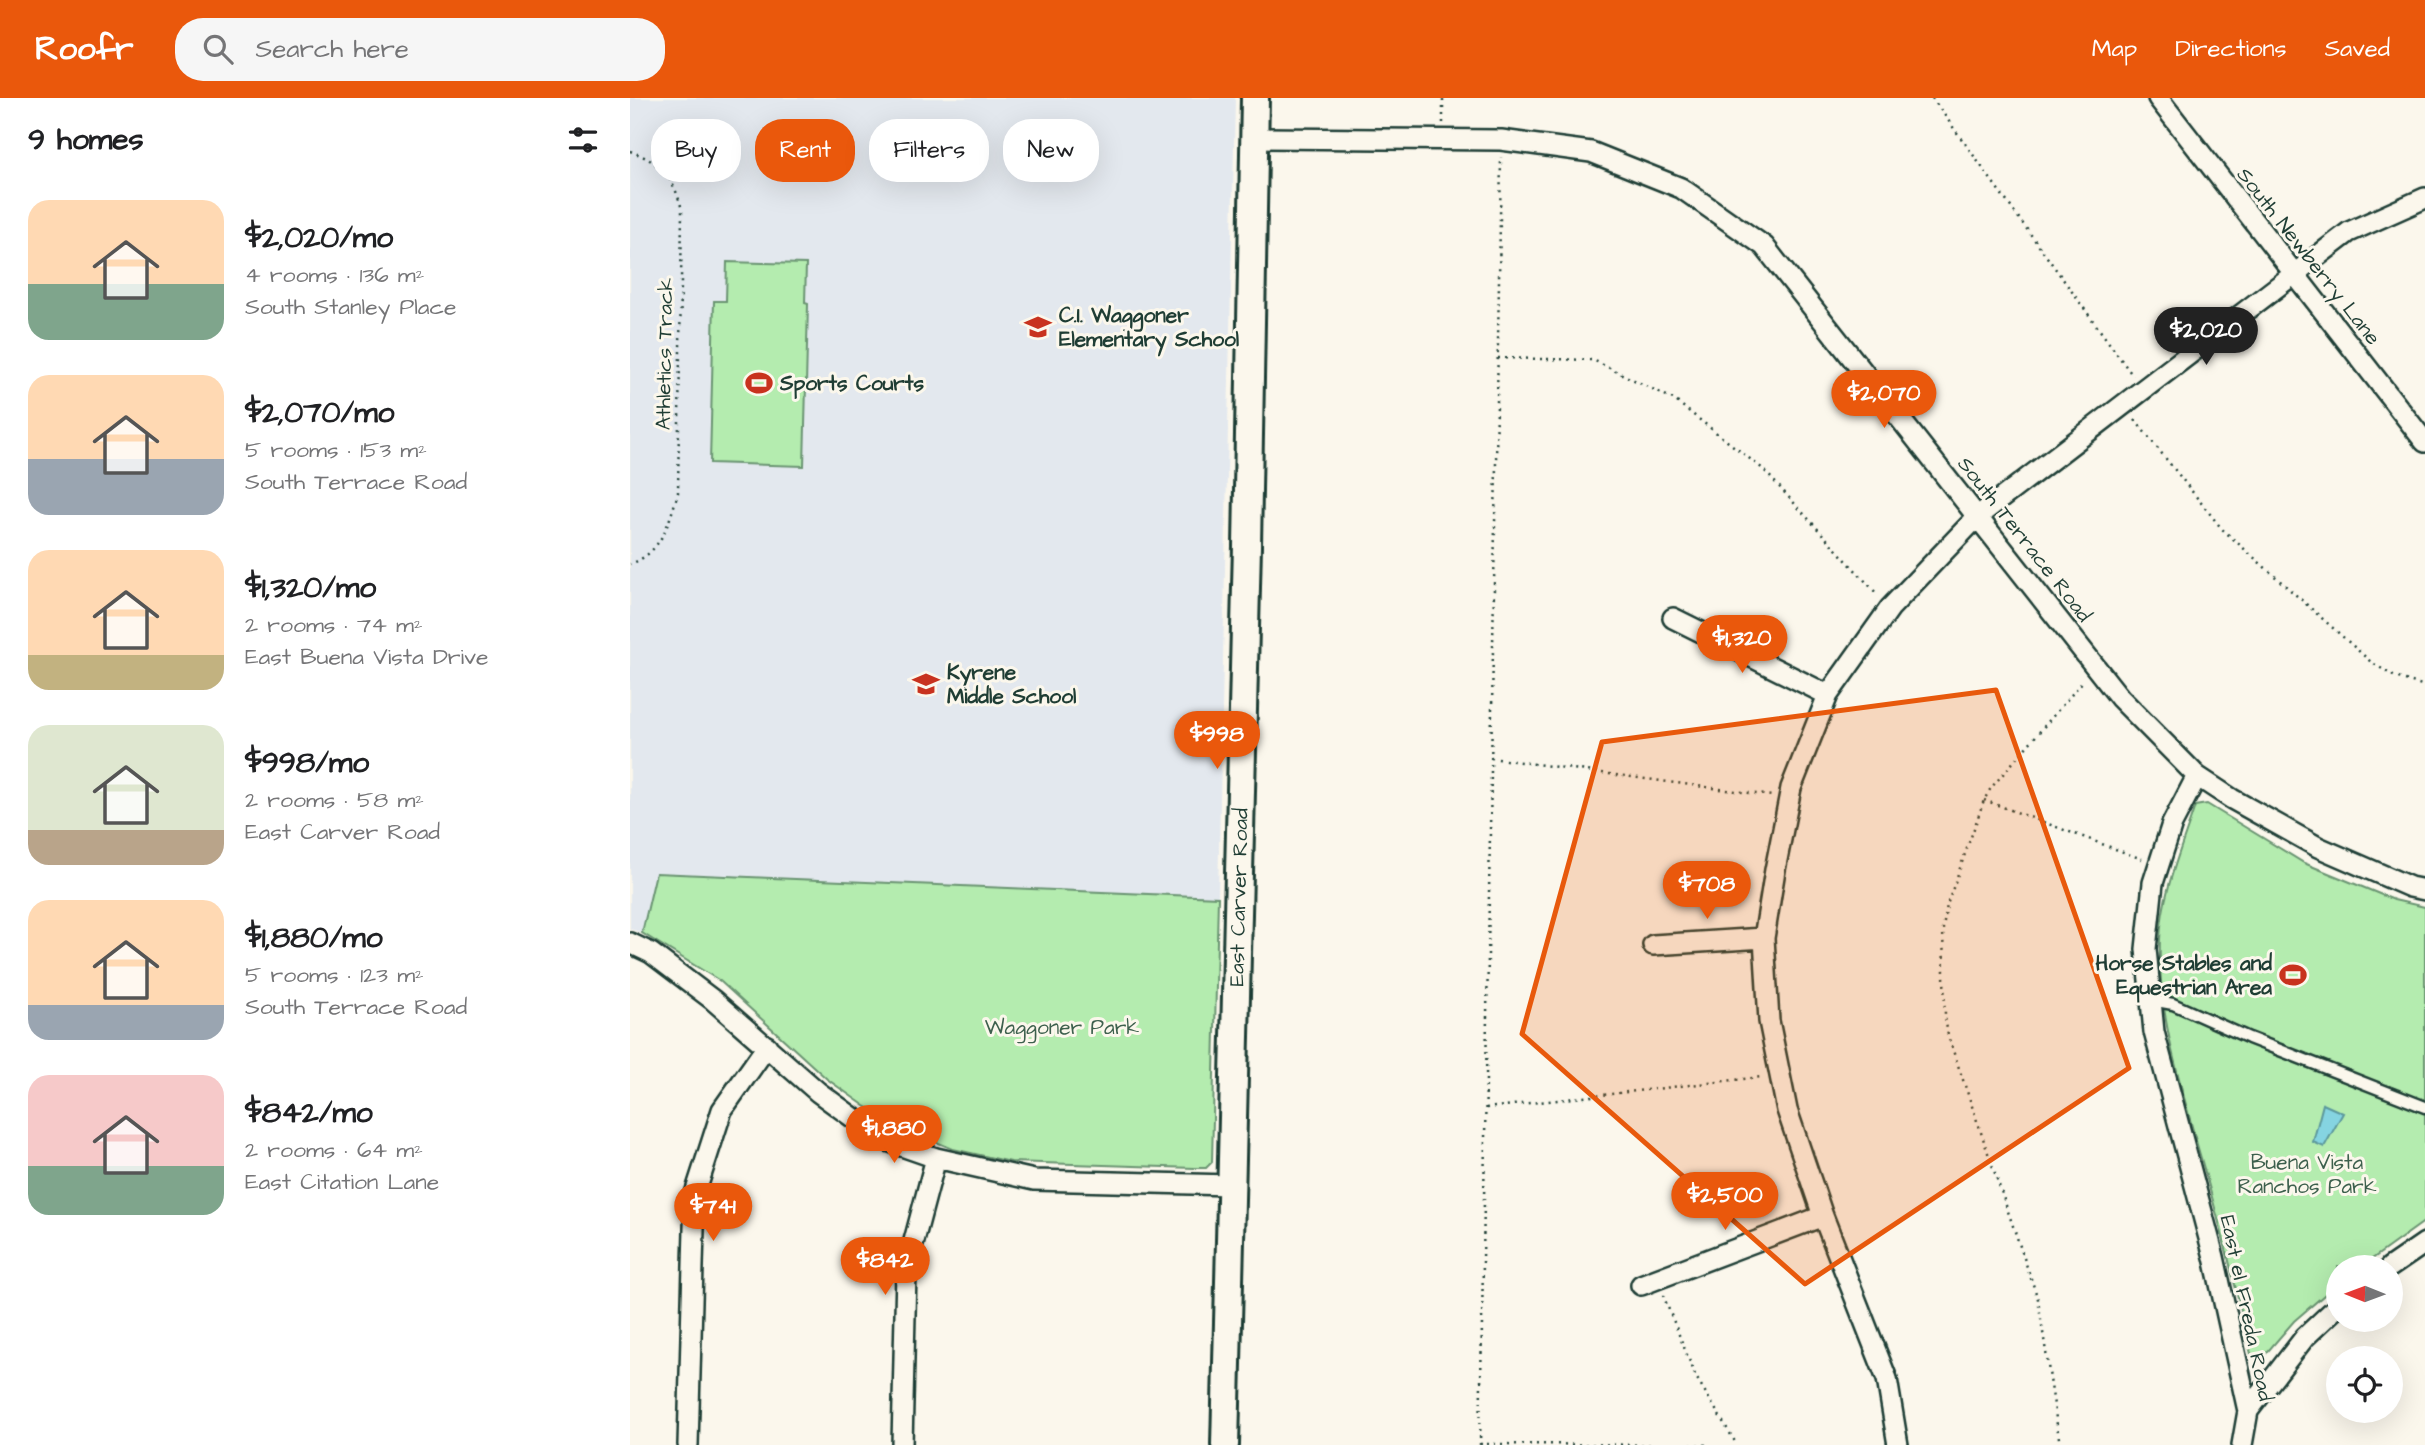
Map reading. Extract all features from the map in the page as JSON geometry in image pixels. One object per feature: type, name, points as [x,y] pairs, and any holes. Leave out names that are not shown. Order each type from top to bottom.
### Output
[{"type":"street","name":"East Carver Road","points":[[1225,1445],[1255,98]]},
{"type":"street","name":"South Newberry Lane","points":[[2158,98],[2425,442]]},
{"type":"street","name":"South Terrace Road","points":[[1254,138],[1502,140],[1591,152],[1681,188],[1764,246],[2120,698],[2197,776],[2232,799],[2318,847],[2410,887],[2425,890]]},
{"type":"street","points":[[1898,1445],[1887,1379],[1823,1216],[1787,1110],[1769,1021],[1764,938],[1788,800],[1828,695],[1890,608],[1978,516],[2349,232],[2425,198]]},
{"type":"street","points":[[1673,618],[1828,695]]},
{"type":"street","name":"East el Freda Road","points":[[2197,776],[2172,824],[2152,883],[2146,949],[2154,1032],[2214,1257],[2248,1411],[2242,1445]]},
{"type":"street","points":[[1653,945],[1764,938]]},
{"type":"street","points":[[630,943],[651,953],[713,1000],[818,1092],[890,1142],[936,1158],[1034,1180],[1231,1185]]},
{"type":"street","points":[[688,1445],[695,1194],[722,1110],[768,1046]]},
{"type":"street","points":[[902,1445],[906,1271],[936,1158]]},
{"type":"street","points":[[1650,1282],[1823,1216]]},
{"type":"street","points":[[2403,1258],[2425,1243]]},
{"type":"street","points":[[2248,1411],[2305,1338],[2326,1318]]},
{"type":"lane","points":[[2151,1000],[2173,1004],[2249,1038],[2425,1107]]},
{"type":"path","points":[[1443,98],[1443,139]]},
{"type":"path","points":[[1932,98],[2144,390]]},
{"type":"path","points":[[1502,140],[1480,1444],[1707,1445]]},
{"type":"path","name":"Athletics Track","points":[[630,150],[649,158],[668,176],[678,192],[682,210],[678,493],[668,527],[657,546],[630,564]]},
{"type":"path","points":[[1498,358],[1593,360],[1674,399],[1763,469],[1890,608]]},
{"type":"path","points":[[2123,405],[2221,529],[2371,662],[2395,677],[2425,686]]},
{"type":"path","points":[[2060,1445],[2038,1299],[1948,1036],[1943,928],[1947,905],[1984,800],[1991,788],[2096,667]]},
{"type":"path","points":[[1491,758],[1769,795],[1788,800]]},
{"type":"path","points":[[1984,800],[2158,865]]},
{"type":"path","points":[[1486,1108],[1779,1074]]},
{"type":"path","points":[[1650,1282],[1667,1308],[1696,1377],[1737,1445]]},
{"type":"highlighted area","points":[[1996,690],[2129,1068],[1805,1284],[1522,1034],[1602,742]]},
{"type":"shaded area","name":"Kyrene Middle School","points":[[630,98],[1235,98],[1218,897],[656,873],[642,933],[630,929]]},
{"type":"green space","name":"Sports Courts","points":[[727,262],[806,264],[805,303],[808,304],[804,466],[710,463],[714,301],[726,301]]},
{"type":"green space","name":"Buena Vista Ranchos Park","points":[[2207,804],[2304,863],[2394,900],[2425,907],[2425,1221],[2378,1255],[2326,1255],[2326,1293],[2294,1321],[2263,1357],[2251,1354],[2177,1071],[2162,993],[2160,939],[2164,905],[2195,806]]},
{"type":"green space","name":"Waggoner Park","points":[[656,873],[1218,897],[1212,1162],[1206,1168],[1195,1168],[1011,1162],[953,1149],[905,1129],[865,1106],[827,1079],[720,981],[642,933]]},
{"type":"water","points":[[2323,1104],[2343,1113],[2324,1147],[2313,1142]]},
{"type":"place","name":"C.I. Waggoner Elementary School","points":[[1038,327]]},
{"type":"place","name":"Sports Courts","points":[[759,383]]},
{"type":"place","name":"Kyrene Middle School","points":[[926,684]]},
{"type":"place","name":"Horse Stables and Equestrian Area","points":[[2293,975]]}]
